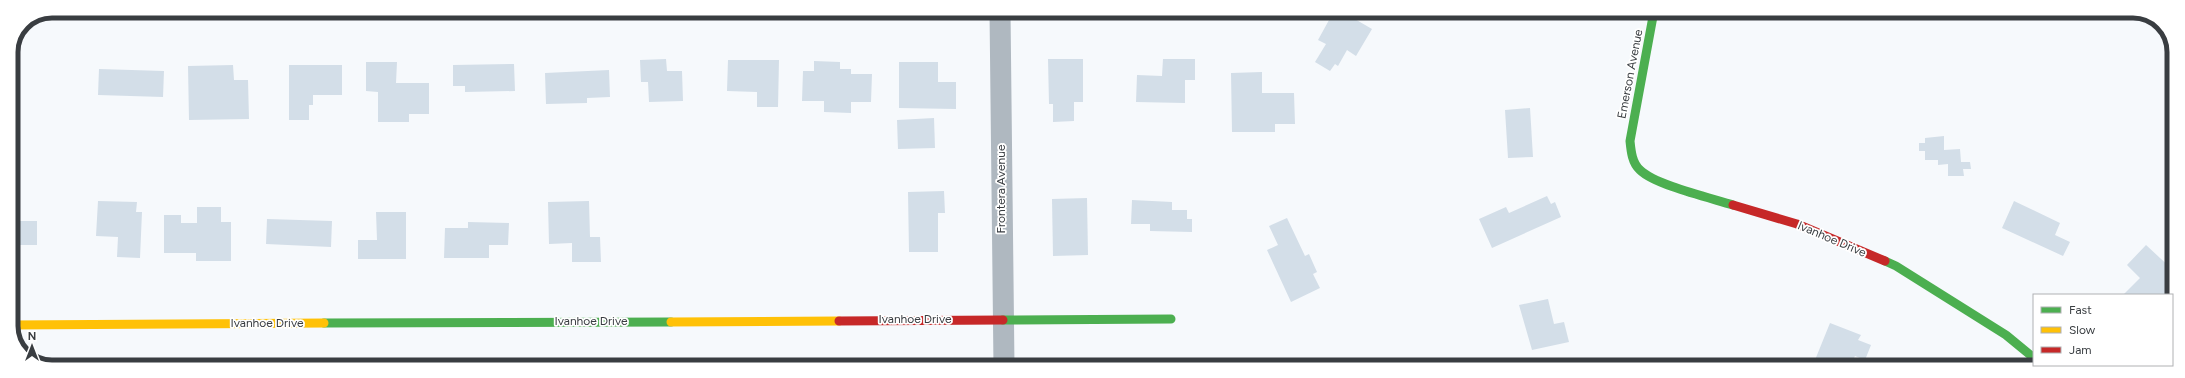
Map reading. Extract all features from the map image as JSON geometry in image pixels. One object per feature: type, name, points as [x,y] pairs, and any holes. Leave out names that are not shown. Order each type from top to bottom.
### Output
[{"type":"street","name":"Frontera Avenue","points":[[1000,18],[1002,318],[1004,360]]},
{"type":"street","name":"Emerson Avenue","points":[[1630,141],[1653,18]]},
{"type":"street","name":"Ivanhoe Drive","points":[[1630,141],[1632,156],[1640,170],[1668,185],[1797,224],[1896,266],[2006,335],[2033,357]]},
{"type":"street","name":"Ivanhoe Drive","points":[[18,325],[1002,318],[1172,319]]},
{"type":"building","points":[[1330,18],[1353,18],[1372,29],[1356,56],[1347,50],[1338,66],[1335,64],[1330,71],[1315,62],[1326,44],[1318,40]]},
{"type":"building","points":[[666,59],[667,71],[682,71],[683,101],[649,102],[648,82],[641,82],[640,60]]},
{"type":"building","points":[[1048,59],[1083,59],[1083,102],[1074,102],[1074,121],[1053,122],[1053,104],[1049,104]]},
{"type":"building","points":[[1163,59],[1195,59],[1195,80],[1185,80],[1185,103],[1136,102],[1137,75],[1162,76]]},
{"type":"building","points":[[728,60],[779,60],[778,107],[757,107],[757,92],[727,91]]},
{"type":"building","points":[[814,61],[840,62],[840,69],[851,69],[851,74],[872,74],[871,102],[851,102],[851,113],[824,112],[824,101],[802,101],[803,71],[814,71]]},
{"type":"building","points":[[366,62],[397,62],[396,83],[429,83],[429,114],[409,114],[409,122],[378,122],[378,92],[366,91]]},
{"type":"building","points":[[899,62],[938,62],[938,82],[956,82],[956,109],[899,108]]},
{"type":"building","points":[[514,64],[515,91],[465,92],[465,86],[453,86],[453,65]]},
{"type":"building","points":[[233,65],[234,80],[248,80],[249,119],[189,120],[188,66]]},
{"type":"building","points":[[289,65],[342,65],[342,95],[313,95],[313,105],[309,105],[309,120],[289,120]]},
{"type":"building","points":[[99,69],[164,71],[163,97],[98,95]]},
{"type":"building","points":[[609,70],[610,97],[587,98],[587,103],[546,104],[545,73]]},
{"type":"building","points":[[1262,72],[1262,93],[1294,93],[1295,124],[1275,124],[1275,132],[1232,132],[1231,73]]},
{"type":"building","points":[[1530,108],[1533,157],[1508,158],[1505,110]]},
{"type":"building","points":[[934,118],[935,148],[898,149],[897,120]]},
{"type":"building","points":[[1944,136],[1944,150],[1960,149],[1961,162],[1970,162],[1971,169],[1963,169],[1964,176],[1948,176],[1948,164],[1938,165],[1938,160],[1925,160],[1925,151],[1919,151],[1919,143],[1925,143],[1925,138]]},
{"type":"building","points":[[944,191],[945,213],[938,213],[938,252],[909,252],[908,192]]},
{"type":"building","points":[[1547,196],[1551,204],[1555,202],[1561,217],[1492,248],[1479,219],[1506,207],[1509,213]]},
{"type":"building","points":[[1087,198],[1088,255],[1053,256],[1052,199]]},
{"type":"building","points":[[1132,200],[1172,202],[1172,210],[1187,210],[1187,219],[1192,219],[1192,232],[1150,231],[1150,224],[1131,224]]},
{"type":"building","points":[[98,201],[137,202],[136,212],[142,212],[140,258],[117,257],[118,237],[96,236]]},
{"type":"building","points":[[589,201],[590,237],[600,237],[601,262],[572,262],[572,243],[549,244],[548,202]]},
{"type":"building","points":[[2014,201],[2060,223],[2055,235],[2070,242],[2063,256],[2002,228]]},
{"type":"building","points":[[197,207],[221,207],[221,222],[231,222],[231,261],[196,261],[196,253],[164,253],[164,215],[181,215],[181,223],[197,223]]},
{"type":"building","points":[[376,212],[406,212],[406,259],[358,259],[358,240],[377,240]]},
{"type":"building","points":[[1287,218],[1305,256],[1309,254],[1317,272],[1313,274],[1320,288],[1291,302],[1267,250],[1278,245],[1269,226]]},
{"type":"building","points":[[267,219],[332,221],[331,247],[266,244]]},
{"type":"building","points":[[18,221],[37,221],[37,245],[18,245]]},
{"type":"building","points":[[468,222],[509,223],[508,245],[489,245],[489,258],[444,258],[445,228],[468,228]]},
{"type":"building","points":[[2146,245],[2167,264],[2167,294],[2124,294],[2140,278],[2127,265]]},
{"type":"building","points":[[1548,299],[1554,324],[1564,322],[1569,342],[1532,350],[1519,305]]},
{"type":"building","points":[[1830,323],[1861,335],[1858,340],[1871,345],[1865,360],[1855,356],[1853,360],[1815,360]]},
{"type":"traffic: fast","points":[[1653,18],[1630,141],[1631,153],[1637,167],[1647,176],[1670,186],[1733,205]]},
{"type":"traffic: fast","points":[[1885,261],[1896,266],[2006,335],[2033,357]]},
{"type":"traffic: fast","points":[[1003,320],[1171,319]]},
{"type":"traffic: fast","points":[[324,323],[671,322]]},
{"type":"traffic: slow","points":[[671,322],[839,321]]},
{"type":"traffic: slow","points":[[18,325],[324,323]]},
{"type":"traffic: jam","points":[[1733,205],[1797,224],[1885,261]]},
{"type":"traffic: jam","points":[[839,321],[1003,320]]}]
